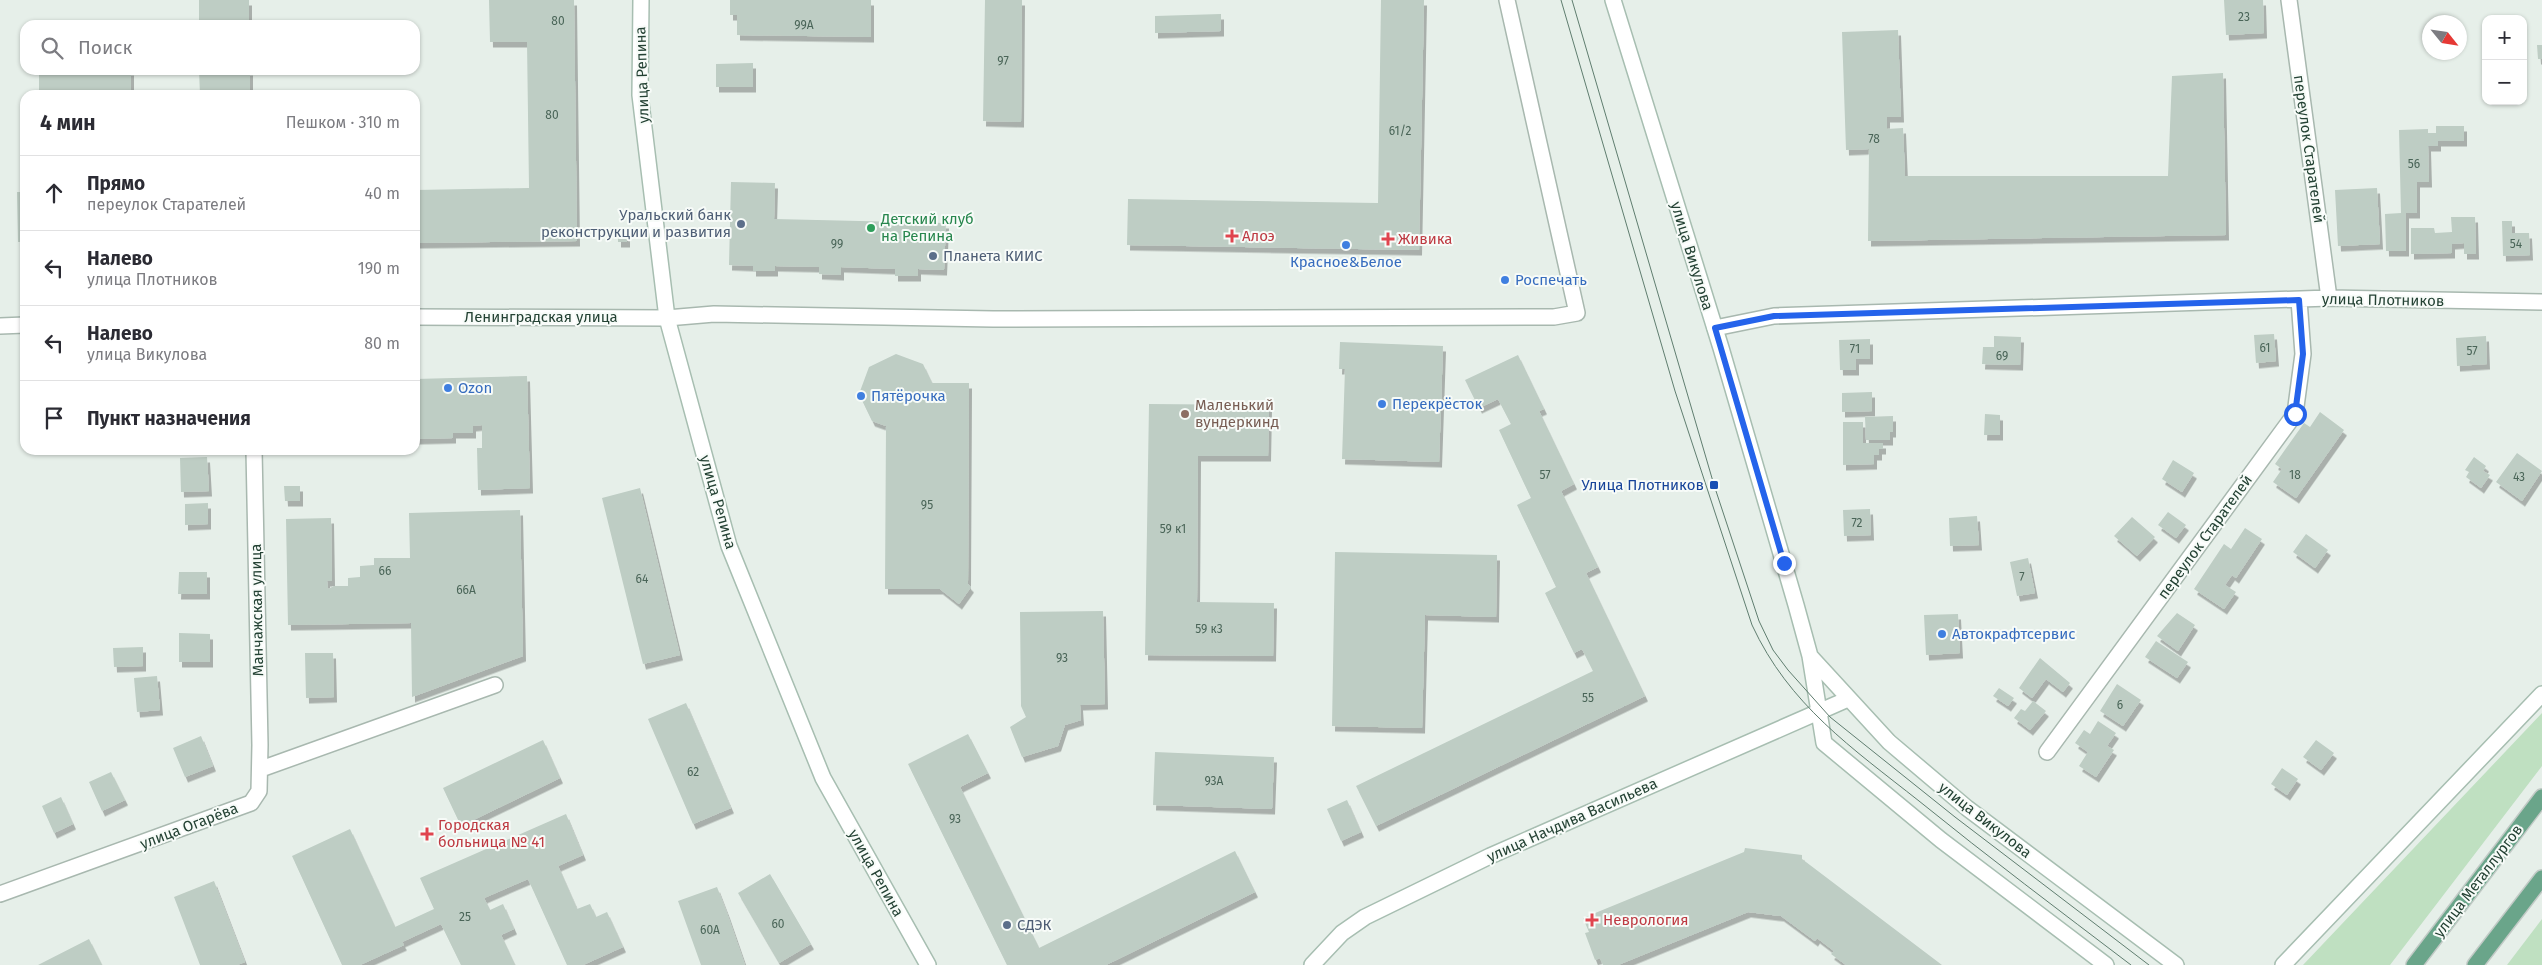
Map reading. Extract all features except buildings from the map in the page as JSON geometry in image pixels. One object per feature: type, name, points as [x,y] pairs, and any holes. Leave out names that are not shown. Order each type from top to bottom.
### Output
[{"type":"main road","name":"улица Металлургов","points":[[2414,965],[2542,797]]},
{"type":"main road","points":[[2475,965],[2542,878]]},
{"type":"street","name":"улица Репина","points":[[641,0],[640,96],[667,318],[730,546],[823,778],[928,965]]},
{"type":"street","name":"Ленинградская улица","points":[[420,317],[667,318],[714,314],[993,319],[1326,319],[1554,317],[1577,313],[1507,0]]},
{"type":"street","name":"улица Викулова","points":[[1613,0],[1715,328],[1810,656],[1824,743],[1941,840],[2106,965]]},
{"type":"street","name":"переулок Старателей","points":[[2289,0],[2329,298]]},
{"type":"street","name":"улица Плотников","points":[[1715,328],[1774,316],[2329,298],[2542,302]]},
{"type":"street","name":"переулок Старателей","points":[[2047,752],[2295,414],[2303,354],[2299,300]]},
{"type":"street","points":[[0,326],[20,325]]},
{"type":"street","name":"Манчажская улица","points":[[254,455],[261,769]]},
{"type":"street","name":"улица Викулова","points":[[1810,656],[1889,742],[1967,808],[2176,965]]},
{"type":"street","points":[[261,769],[495,685]]},
{"type":"street","points":[[2283,965],[2542,694]]},
{"type":"street","name":"улица Начдива Васильева","points":[[1312,965],[1342,933],[1374,913],[1490,856],[1848,699]]},
{"type":"street","name":"улица Огарёва","points":[[0,894],[251,803],[259,791],[261,769]]},
{"type":"green space","points":[[2542,713],[2542,766],[2390,965],[2303,965]]},
{"type":"green space","points":[[2542,919],[2542,965],[2507,965]]},
{"type":"tram line","points":[[1561,0],[1675,391],[1752,625],[1767,653],[1784,679],[1803,702],[1846,743],[1971,843],[2131,965]]},
{"type":"tram line","points":[[1572,0],[1714,485],[1759,621],[1773,650],[1788,670],[1830,717],[1955,817],[2149,965]]},
{"type":"place","name":"Уральский банк реконструкции и развития","points":[[741,224]]},
{"type":"place","name":"Детский клуб на Репина","points":[[871,228]]},
{"type":"place","name":"Алоэ","points":[[1232,236]]},
{"type":"place","name":"Живика","points":[[1388,239]]},
{"type":"place","name":"Красное&Белое","points":[[1346,245]]},
{"type":"place","name":"Планета КИИС","points":[[933,256]]},
{"type":"place","name":"Роспечать","points":[[1505,280]]},
{"type":"place","name":"Ozon","points":[[448,388]]},
{"type":"place","name":"Пятёрочка","points":[[861,396]]},
{"type":"place","name":"Перекрёсток","points":[[1382,404]]},
{"type":"place","name":"Маленький вундеркинд","points":[[1185,414]]},
{"type":"place","name":"Улица Плотников","points":[[1714,485]]},
{"type":"place","name":"Автокрафтсервис","points":[[1942,634]]},
{"type":"place","name":"Городская больница № 41","points":[[427,834]]},
{"type":"place","name":"Неврология","points":[[1592,920]]},
{"type":"place","name":"СДЭК","points":[[1007,925]]},
{"type":"route","points":[[1784,563],[1715,328],[1774,316],[2299,300],[2303,354],[2295,414]]}]
